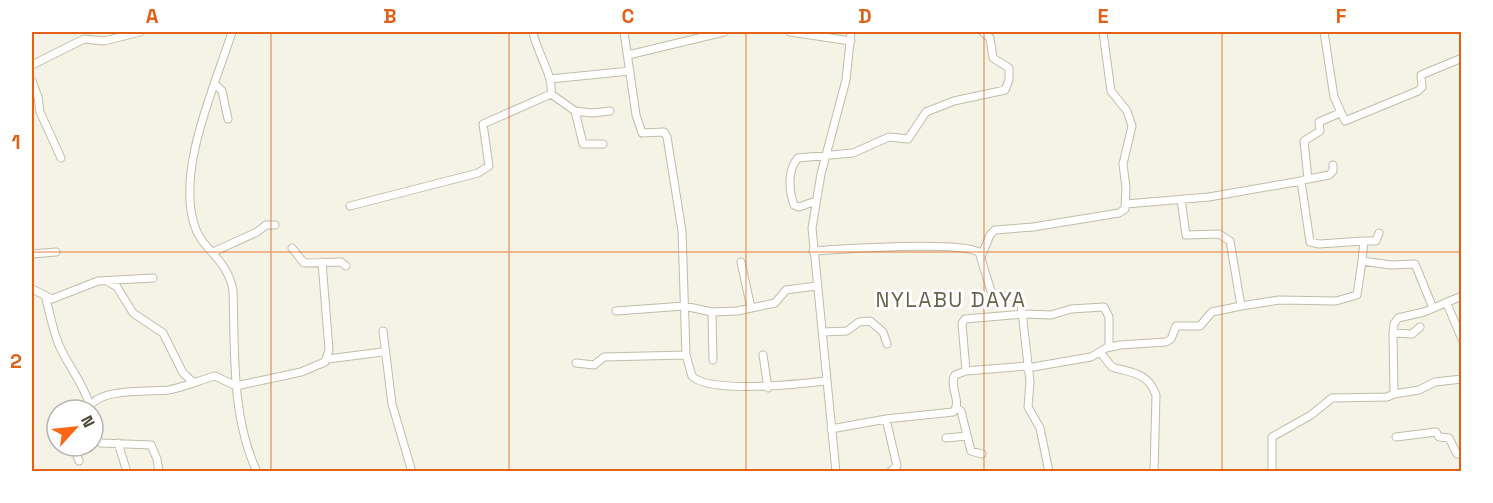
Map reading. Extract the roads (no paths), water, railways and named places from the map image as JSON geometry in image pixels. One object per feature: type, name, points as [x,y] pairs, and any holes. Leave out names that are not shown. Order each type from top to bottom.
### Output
[{"type":"street","points":[[32,65],[84,39],[104,41],[140,32]]},
{"type":"street","points":[[232,32],[190,171],[194,224],[201,239],[225,266],[233,290],[236,386],[246,449],[257,471]]},
{"type":"street","points":[[533,32],[537,53],[550,79],[551,94]]},
{"type":"street","points":[[624,32],[642,135],[662,132],[667,137],[682,231],[686,355],[692,376],[697,381],[768,388],[825,381]]},
{"type":"street","points":[[628,55],[724,32]]},
{"type":"street","points":[[790,32],[851,41]]},
{"type":"street","points":[[836,471],[825,381],[812,228],[826,154],[846,80],[851,32]]},
{"type":"street","points":[[816,201],[799,207],[794,205],[790,187],[792,167],[798,158],[853,153],[889,137],[908,139],[926,112],[954,101],[1005,90],[1009,80],[1009,68],[993,58],[990,38],[983,32]]},
{"type":"street","points":[[981,257],[990,235],[995,230],[1033,227],[1119,213],[1126,204],[1123,164],[1132,126],[1127,111],[1111,91],[1103,32]]},
{"type":"street","points":[[1324,32],[1334,97],[1344,121],[1349,121],[1413,94],[1422,87],[1421,75],[1461,58]]},
{"type":"street","points":[[550,79],[630,71]]},
{"type":"street","points":[[32,81],[38,97],[40,112],[61,158]]},
{"type":"street","points":[[215,84],[222,91],[228,119]]},
{"type":"street","points":[[551,94],[575,111],[592,113],[610,111]]},
{"type":"street","points":[[350,206],[478,173],[490,164],[483,124],[551,94]]},
{"type":"street","points":[[575,111],[583,144],[603,144]]},
{"type":"street","points":[[1340,113],[1319,122],[1320,131],[1304,141],[1304,180],[1310,242],[1319,244],[1376,241],[1378,233]]},
{"type":"street","points":[[1126,204],[1182,200],[1304,180],[1332,174],[1333,165]]},
{"type":"street","points":[[1182,200],[1186,235],[1219,234],[1230,241],[1241,306]]},
{"type":"street","points":[[213,252],[257,232],[266,225],[275,225]]},
{"type":"street","points":[[956,408],[953,377],[966,371],[1063,363],[1109,347],[1141,342],[1166,342],[1171,339],[1176,326],[1200,326],[1212,312],[1241,306],[1279,300],[1336,301],[1350,299],[1357,295],[1364,241]]},
{"type":"street","points":[[292,248],[304,263],[340,262],[346,266]]},
{"type":"street","points":[[813,251],[853,248],[974,250],[981,257],[991,291],[996,295],[1019,299],[1024,314],[1030,382],[1028,406],[1041,433],[1048,471]]},
{"type":"street","points":[[32,254],[56,252]]},
{"type":"street","points":[[1362,261],[1391,265],[1414,263],[1433,308]]},
{"type":"street","points":[[322,262],[328,359]]},
{"type":"street","points":[[741,262],[751,308]]},
{"type":"street","points":[[32,290],[46,299],[55,299],[88,284],[153,278]]},
{"type":"street","points":[[107,281],[117,287],[133,313],[163,333],[183,373],[193,382]]},
{"type":"street","points":[[616,311],[684,306],[712,312],[751,308],[779,301],[786,290],[816,286]]},
{"type":"street","points":[[1394,394],[1393,333],[1394,324],[1398,318],[1447,304],[1461,296]]},
{"type":"street","points":[[46,299],[58,343],[68,363],[82,381],[86,398]]},
{"type":"street","points":[[1447,304],[1461,339]]},
{"type":"street","points":[[966,371],[963,320],[1024,314],[1051,315],[1071,309],[1105,308],[1109,317],[1109,347]]},
{"type":"street","points":[[712,312],[713,360]]},
{"type":"street","points":[[822,332],[847,331],[858,322],[870,321],[883,332],[886,344]]},
{"type":"street","points":[[1393,333],[1412,334],[1420,327]]},
{"type":"street","points":[[382,331],[392,404],[412,471]]},
{"type":"street","points":[[105,401],[126,391],[169,390],[218,376],[236,386],[301,372],[328,359],[382,352],[386,355]]},
{"type":"street","points":[[1100,352],[1112,367],[1136,372],[1153,388],[1156,395],[1154,471]]},
{"type":"street","points":[[576,363],[594,365],[604,357],[686,355]]},
{"type":"street","points":[[763,355],[768,388]]},
{"type":"street","points":[[1273,471],[1272,437],[1311,415],[1328,400],[1339,397],[1387,397],[1419,390],[1430,383],[1461,379]]},
{"type":"street","points":[[831,429],[886,419],[946,414],[956,408]]},
{"type":"street","points":[[956,408],[961,411],[970,451],[982,454]]},
{"type":"street","points":[[886,419],[897,466],[890,471]]},
{"type":"street","points":[[1396,437],[1436,432],[1439,437],[1449,438],[1457,454],[1461,454]]},
{"type":"street","points":[[946,438],[967,436]]},
{"type":"street","points":[[105,443],[151,445],[159,471]]},
{"type":"street","points":[[118,443],[127,471]]},
{"type":"district","name":"NYLABU DAYA","points":[[951,299]]}]
